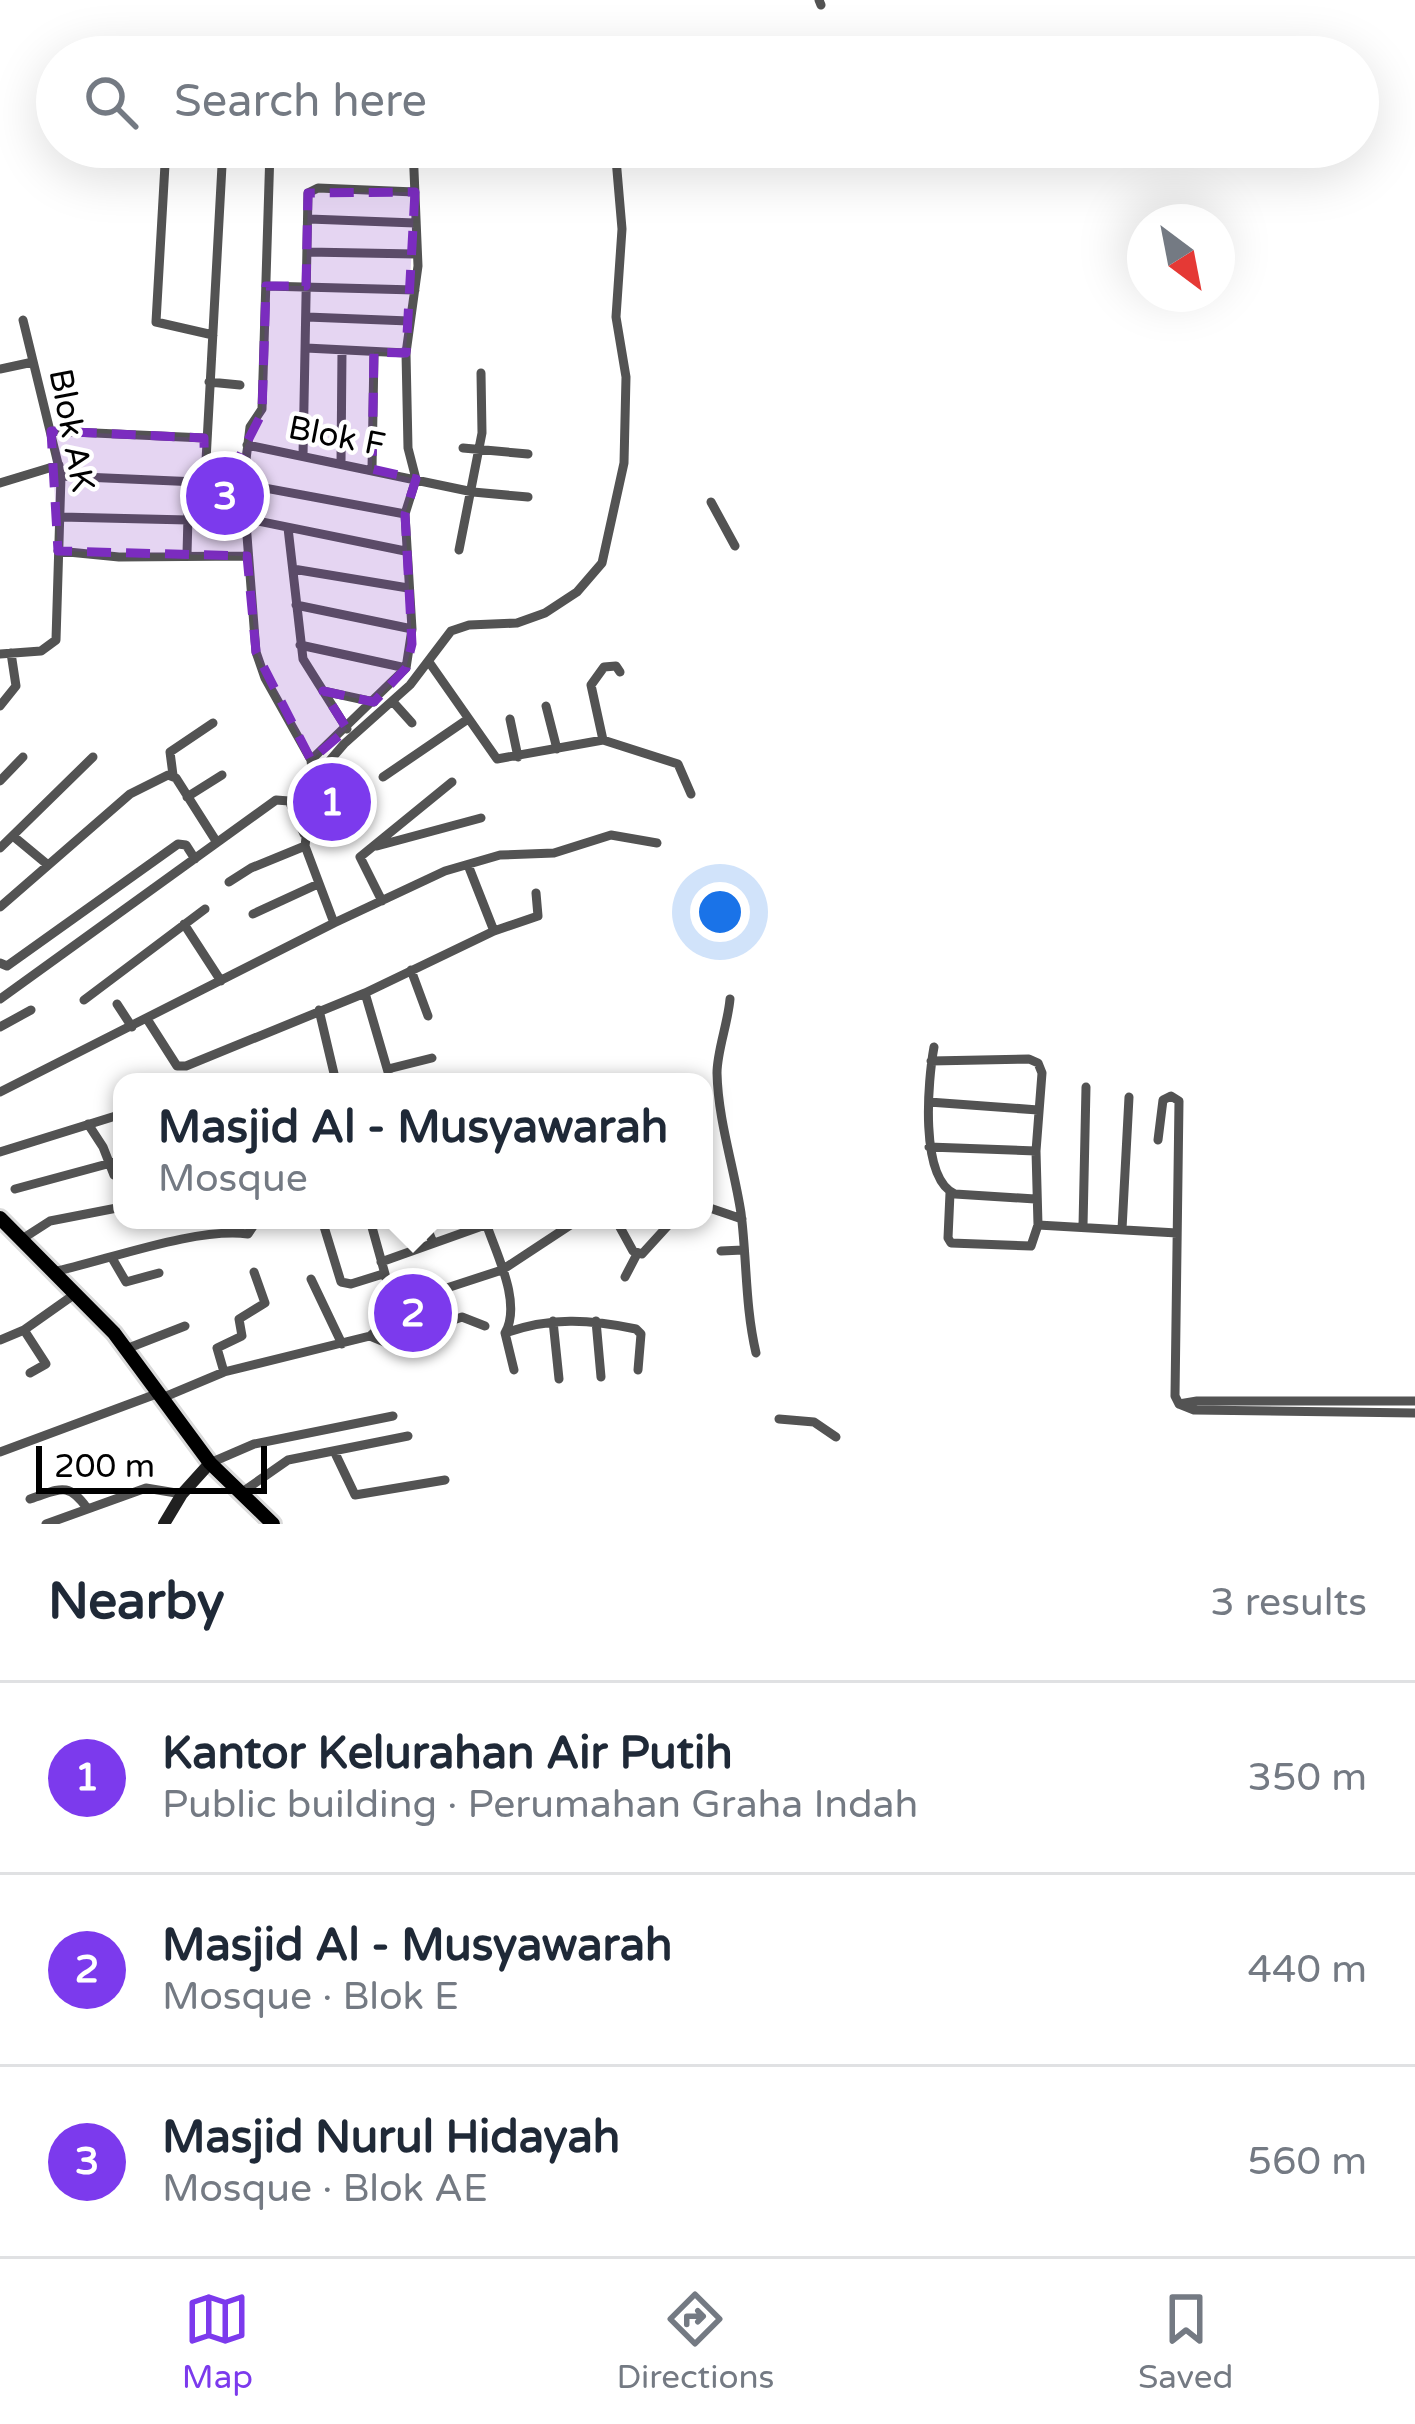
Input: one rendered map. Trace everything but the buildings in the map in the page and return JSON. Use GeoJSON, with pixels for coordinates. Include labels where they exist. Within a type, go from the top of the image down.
{"type":"FeatureCollection","features":[{"type":"Feature","properties":{"kind":"main road"},"geometry":{"type":"LineString","coordinates":[[0,1218],[126,1348],[210,1463],[273,1524]]}},
{"type":"Feature","properties":{"kind":"main road"},"geometry":{"type":"LineString","coordinates":[[164,1524],[182,1494],[210,1463]]}},
{"type":"Feature","properties":{"kind":"street"},"geometry":{"type":"LineString","coordinates":[[165,168],[156,322],[213,334]]}},
{"type":"Feature","properties":{"kind":"street"},"geometry":{"type":"LineString","coordinates":[[205,479],[222,168]]}},
{"type":"Feature","properties":{"kind":"street"},"geometry":{"type":"LineString","coordinates":[[269,168],[262,409],[250,427],[243,518],[256,652],[265,678],[311,760],[313,780],[304,840]]}},
{"type":"Feature","properties":{"kind":"street"},"geometry":{"type":"LineString","coordinates":[[311,760],[406,668],[412,629],[404,514],[416,479],[408,448],[406,353],[415,290],[414,168]]}},
{"type":"Feature","properties":{"kind":"street"},"geometry":{"type":"LineString","coordinates":[[313,780],[344,744],[394,703],[446,636],[460,626],[529,620],[561,604],[586,582],[608,550],[624,471],[626,377],[616,317],[622,229],[616,168]]}},
{"type":"Feature","properties":{"kind":"street"},"geometry":{"type":"LineString","coordinates":[[303,456],[308,193],[318,188],[415,192]]}},
{"type":"Feature","properties":{"kind":"street"},"geometry":{"type":"LineString","coordinates":[[309,219],[415,223]]}},
{"type":"Feature","properties":{"kind":"street"},"geometry":{"type":"LineString","coordinates":[[308,252],[415,254]]}},
{"type":"Feature","properties":{"kind":"street"},"geometry":{"type":"LineString","coordinates":[[266,286],[415,290]]}},
{"type":"Feature","properties":{"kind":"street"},"geometry":{"type":"LineString","coordinates":[[307,317],[409,322]]}},
{"type":"Feature","properties":{"kind":"street","name":"Blok AK"},"geometry":{"type":"LineString","coordinates":[[5,653],[41,651],[56,640],[60,470],[22,320]]}},
{"type":"Feature","properties":{"kind":"street"},"geometry":{"type":"LineString","coordinates":[[306,348],[406,353]]}},
{"type":"Feature","properties":{"kind":"street"},"geometry":{"type":"LineString","coordinates":[[341,463],[342,351]]}},
{"type":"Feature","properties":{"kind":"street"},"geometry":{"type":"LineString","coordinates":[[372,469],[374,352]]}},
{"type":"Feature","properties":{"kind":"street"},"geometry":{"type":"LineString","coordinates":[[0,369],[33,362]]}},
{"type":"Feature","properties":{"kind":"street"},"geometry":{"type":"LineString","coordinates":[[459,550],[480,450],[481,373]]}},
{"type":"Feature","properties":{"kind":"street"},"geometry":{"type":"LineString","coordinates":[[209,382],[240,385]]}},
{"type":"Feature","properties":{"kind":"street"},"geometry":{"type":"LineString","coordinates":[[51,431],[204,438]]}},
{"type":"Feature","properties":{"kind":"street","name":"Blok F"},"geometry":{"type":"LineString","coordinates":[[247,445],[472,492],[528,497]]}},
{"type":"Feature","properties":{"kind":"street"},"geometry":{"type":"LineString","coordinates":[[463,448],[528,454]]}},
{"type":"Feature","properties":{"kind":"street"},"geometry":{"type":"LineString","coordinates":[[0,483],[60,470],[205,479],[404,514]]}},
{"type":"Feature","properties":{"kind":"street"},"geometry":{"type":"LineString","coordinates":[[187,554],[189,479]]}},
{"type":"Feature","properties":{"kind":"street"},"geometry":{"type":"LineString","coordinates":[[711,502],[735,546]]}},
{"type":"Feature","properties":{"kind":"street"},"geometry":{"type":"LineString","coordinates":[[61,517],[188,520]]}},
{"type":"Feature","properties":{"kind":"street"},"geometry":{"type":"LineString","coordinates":[[243,518],[405,551]]}},
{"type":"Feature","properties":{"kind":"street"},"geometry":{"type":"LineString","coordinates":[[288,527],[299,644],[309,672],[347,729]]}},
{"type":"Feature","properties":{"kind":"street"},"geometry":{"type":"LineString","coordinates":[[58,550],[107,556],[247,556]]}},
{"type":"Feature","properties":{"kind":"street"},"geometry":{"type":"LineString","coordinates":[[293,569],[408,588]]}},
{"type":"Feature","properties":{"kind":"street"},"geometry":{"type":"LineString","coordinates":[[296,605],[412,629]]}},
{"type":"Feature","properties":{"kind":"street"},"geometry":{"type":"LineString","coordinates":[[299,644],[406,668]]}},
{"type":"Feature","properties":{"kind":"street"},"geometry":{"type":"LineString","coordinates":[[0,706],[16,686],[5,653]]}},
{"type":"Feature","properties":{"kind":"street"},"geometry":{"type":"LineString","coordinates":[[429,662],[497,760],[603,740],[678,764],[692,794]]}},
{"type":"Feature","properties":{"kind":"street"},"geometry":{"type":"LineString","coordinates":[[603,740],[591,686],[608,666],[620,672]]}},
{"type":"Feature","properties":{"kind":"street"},"geometry":{"type":"LineString","coordinates":[[323,691],[374,702]]}},
{"type":"Feature","properties":{"kind":"street"},"geometry":{"type":"LineString","coordinates":[[394,703],[412,723]]}},
{"type":"Feature","properties":{"kind":"street"},"geometry":{"type":"LineString","coordinates":[[546,706],[556,749]]}},
{"type":"Feature","properties":{"kind":"street"},"geometry":{"type":"LineString","coordinates":[[383,777],[468,719]]}},
{"type":"Feature","properties":{"kind":"street"},"geometry":{"type":"LineString","coordinates":[[509,719],[518,757]]}},
{"type":"Feature","properties":{"kind":"street"},"geometry":{"type":"LineString","coordinates":[[213,723],[170,752],[173,775],[216,841]]}},
{"type":"Feature","properties":{"kind":"street"},"geometry":{"type":"LineString","coordinates":[[0,781],[23,757]]}},
{"type":"Feature","properties":{"kind":"street"},"geometry":{"type":"LineString","coordinates":[[0,848],[93,757]]}},
{"type":"Feature","properties":{"kind":"street"},"geometry":{"type":"LineString","coordinates":[[0,907],[130,794],[173,775]]}},
{"type":"Feature","properties":{"kind":"street"},"geometry":{"type":"LineString","coordinates":[[188,797],[222,776]]}},
{"type":"Feature","properties":{"kind":"street"},"geometry":{"type":"LineString","coordinates":[[382,901],[360,860],[452,782]]}},
{"type":"Feature","properties":{"kind":"street"},"geometry":{"type":"LineString","coordinates":[[0,999],[216,841],[282,799],[289,801],[334,923]]}},
{"type":"Feature","properties":{"kind":"street"},"geometry":{"type":"LineString","coordinates":[[372,848],[481,818]]}},
{"type":"Feature","properties":{"kind":"street"},"geometry":{"type":"LineString","coordinates":[[0,1093],[445,871],[500,855],[562,851],[610,835],[657,843]]}},
{"type":"Feature","properties":{"kind":"street"},"geometry":{"type":"LineString","coordinates":[[13,836],[48,865]]}},
{"type":"Feature","properties":{"kind":"street"},"geometry":{"type":"LineString","coordinates":[[229,882],[304,840]]}},
{"type":"Feature","properties":{"kind":"street"},"geometry":{"type":"LineString","coordinates":[[0,962],[7,966],[178,844],[186,845],[194,859]]}},
{"type":"Feature","properties":{"kind":"street"},"geometry":{"type":"LineString","coordinates":[[468,865],[494,931]]}},
{"type":"Feature","properties":{"kind":"street"},"geometry":{"type":"LineString","coordinates":[[253,914],[318,884]]}},
{"type":"Feature","properties":{"kind":"street"},"geometry":{"type":"LineString","coordinates":[[147,1019],[164,1049],[183,1067],[365,993],[540,914],[536,892]]}},
{"type":"Feature","properties":{"kind":"street"},"geometry":{"type":"LineString","coordinates":[[84,1000],[205,910]]}},
{"type":"Feature","properties":{"kind":"street"},"geometry":{"type":"LineString","coordinates":[[184,924],[221,981]]}},
{"type":"Feature","properties":{"kind":"street"},"geometry":{"type":"LineString","coordinates":[[411,970],[428,1016]]}},
{"type":"Feature","properties":{"kind":"street"},"geometry":{"type":"LineString","coordinates":[[365,993],[389,1073]]}},
{"type":"Feature","properties":{"kind":"street"},"geometry":{"type":"LineString","coordinates":[[730,999],[717,1066],[719,1100],[742,1219],[747,1314],[756,1353]]}},
{"type":"Feature","properties":{"kind":"street"},"geometry":{"type":"LineString","coordinates":[[117,1004],[132,1027]]}},
{"type":"Feature","properties":{"kind":"street"},"geometry":{"type":"LineString","coordinates":[[0,1028],[31,1010]]}},
{"type":"Feature","properties":{"kind":"street"},"geometry":{"type":"LineString","coordinates":[[319,1010],[333,1073]]}},
{"type":"Feature","properties":{"kind":"street"},"geometry":{"type":"LineString","coordinates":[[931,1061],[1029,1059],[1038,1063],[1042,1073],[1036,1199],[1042,1226],[1031,1246],[951,1243],[948,1238],[950,1193],[929,1147],[931,1061],[934,1046]]}},
{"type":"Feature","properties":{"kind":"street"},"geometry":{"type":"LineString","coordinates":[[388,1069],[432,1058]]}},
{"type":"Feature","properties":{"kind":"street"},"geometry":{"type":"LineString","coordinates":[[1083,1226],[1086,1087]]}},
{"type":"Feature","properties":{"kind":"street"},"geometry":{"type":"LineString","coordinates":[[1158,1140],[1163,1100],[1171,1096],[1179,1101],[1175,1396],[1182,1404],[1415,1413]]}},
{"type":"Feature","properties":{"kind":"street"},"geometry":{"type":"LineString","coordinates":[[1122,1229],[1129,1097]]}},
{"type":"Feature","properties":{"kind":"street"},"geometry":{"type":"LineString","coordinates":[[929,1102],[1038,1110]]}},
{"type":"Feature","properties":{"kind":"street"},"geometry":{"type":"LineString","coordinates":[[0,1152],[113,1117]]}},
{"type":"Feature","properties":{"kind":"street"},"geometry":{"type":"LineString","coordinates":[[88,1124],[113,1157]]}},
{"type":"Feature","properties":{"kind":"street"},"geometry":{"type":"LineString","coordinates":[[929,1147],[1036,1151]]}},
{"type":"Feature","properties":{"kind":"street"},"geometry":{"type":"LineString","coordinates":[[15,1189],[113,1162]]}},
{"type":"Feature","properties":{"kind":"street"},"geometry":{"type":"LineString","coordinates":[[950,1193],[1036,1199]]}},
{"type":"Feature","properties":{"kind":"street"},"geometry":{"type":"LineString","coordinates":[[22,1239],[50,1221],[113,1209]]}},
{"type":"Feature","properties":{"kind":"street"},"geometry":{"type":"LineString","coordinates":[[713,1209],[742,1219]]}},
{"type":"Feature","properties":{"kind":"street"},"geometry":{"type":"LineString","coordinates":[[1042,1226],[1177,1233]]}},
{"type":"Feature","properties":{"kind":"street"},"geometry":{"type":"LineString","coordinates":[[53,1273],[224,1233],[248,1234],[251,1229]]}},
{"type":"Feature","properties":{"kind":"street"},"geometry":{"type":"LineString","coordinates":[[325,1229],[341,1282],[351,1284],[474,1229]]}},
{"type":"Feature","properties":{"kind":"street"},"geometry":{"type":"LineString","coordinates":[[372,1229],[394,1310]]}},
{"type":"Feature","properties":{"kind":"street"},"geometry":{"type":"LineString","coordinates":[[427,1229],[433,1244]]}},
{"type":"Feature","properties":{"kind":"street"},"geometry":{"type":"LineString","coordinates":[[494,1229],[510,1298],[510,1327],[505,1333]]}},
{"type":"Feature","properties":{"kind":"street"},"geometry":{"type":"LineString","coordinates":[[0,1452],[224,1372],[370,1336],[394,1310],[423,1293],[502,1270],[564,1229]]}},
{"type":"Feature","properties":{"kind":"street"},"geometry":{"type":"LineString","coordinates":[[622,1229],[637,1254]]}},
{"type":"Feature","properties":{"kind":"street"},"geometry":{"type":"LineString","coordinates":[[626,1277],[637,1254],[649,1250],[666,1229]]}},
{"type":"Feature","properties":{"kind":"street"},"geometry":{"type":"LineString","coordinates":[[721,1251],[743,1250]]}},
{"type":"Feature","properties":{"kind":"street"},"geometry":{"type":"LineString","coordinates":[[112,1258],[126,1282],[159,1273]]}},
{"type":"Feature","properties":{"kind":"street"},"geometry":{"type":"LineString","coordinates":[[224,1372],[218,1348],[242,1336],[239,1319],[266,1303],[254,1272]]}},
{"type":"Feature","properties":{"kind":"street"},"geometry":{"type":"LineString","coordinates":[[310,1279],[342,1344]]}},
{"type":"Feature","properties":{"kind":"street"},"geometry":{"type":"LineString","coordinates":[[0,1340],[24,1330],[75,1294]]}},
{"type":"Feature","properties":{"kind":"street"},"geometry":{"type":"LineString","coordinates":[[370,1336],[387,1343],[462,1317],[485,1326]]}},
{"type":"Feature","properties":{"kind":"street"},"geometry":{"type":"LineString","coordinates":[[505,1333],[553,1321],[596,1322],[639,1331],[638,1370]]}},
{"type":"Feature","properties":{"kind":"street"},"geometry":{"type":"LineString","coordinates":[[553,1321],[560,1378]]}},
{"type":"Feature","properties":{"kind":"street"},"geometry":{"type":"LineString","coordinates":[[596,1322],[601,1377]]}},
{"type":"Feature","properties":{"kind":"street"},"geometry":{"type":"LineString","coordinates":[[126,1348],[185,1326]]}},
{"type":"Feature","properties":{"kind":"street"},"geometry":{"type":"LineString","coordinates":[[24,1330],[46,1365],[30,1372]]}},
{"type":"Feature","properties":{"kind":"street"},"geometry":{"type":"LineString","coordinates":[[505,1333],[514,1370]]}},
{"type":"Feature","properties":{"kind":"street"},"geometry":{"type":"LineString","coordinates":[[1182,1404],[1415,1401]]}},
{"type":"Feature","properties":{"kind":"street"},"geometry":{"type":"LineString","coordinates":[[210,1463],[254,1444],[393,1416]]}},
{"type":"Feature","properties":{"kind":"street"},"geometry":{"type":"LineString","coordinates":[[778,1418],[814,1422],[836,1437]]}},
{"type":"Feature","properties":{"kind":"street"},"geometry":{"type":"LineString","coordinates":[[241,1493],[288,1460],[408,1436]]}},
{"type":"Feature","properties":{"kind":"street"},"geometry":{"type":"LineString","coordinates":[[335,1453],[355,1495],[445,1480]]}},
{"type":"Feature","properties":{"kind":"street"},"geometry":{"type":"LineString","coordinates":[[46,1524],[146,1488],[182,1494]]}},
{"type":"Feature","properties":{"kind":"street"},"geometry":{"type":"LineString","coordinates":[[30,1499],[71,1489],[87,1508]]}},
{"type":"Feature","properties":{"kind":"highlighted area"},"geometry":{"type":"Polygon","coordinates":[[[415,192],[406,353],[374,352],[372,469],[416,479],[405,514],[412,644],[406,668],[374,702],[323,691],[347,729],[311,760],[256,652],[247,556],[58,551],[51,431],[204,438],[205,524],[262,413],[266,286],[306,286],[308,193],[415,192]]]}},
{"type":"Feature","properties":{"kind":"place","name":"Masjid Nurul Hidayah"},"geometry":{"type":"Point","coordinates":[225,496]}},
{"type":"Feature","properties":{"kind":"place","name":"Kantor Kelurahan Air Putih"},"geometry":{"type":"Point","coordinates":[332,802]}},
{"type":"Feature","properties":{"kind":"place","name":"Masjid Al - Musyawarah"},"geometry":{"type":"Point","coordinates":[413,1313]}}]}
